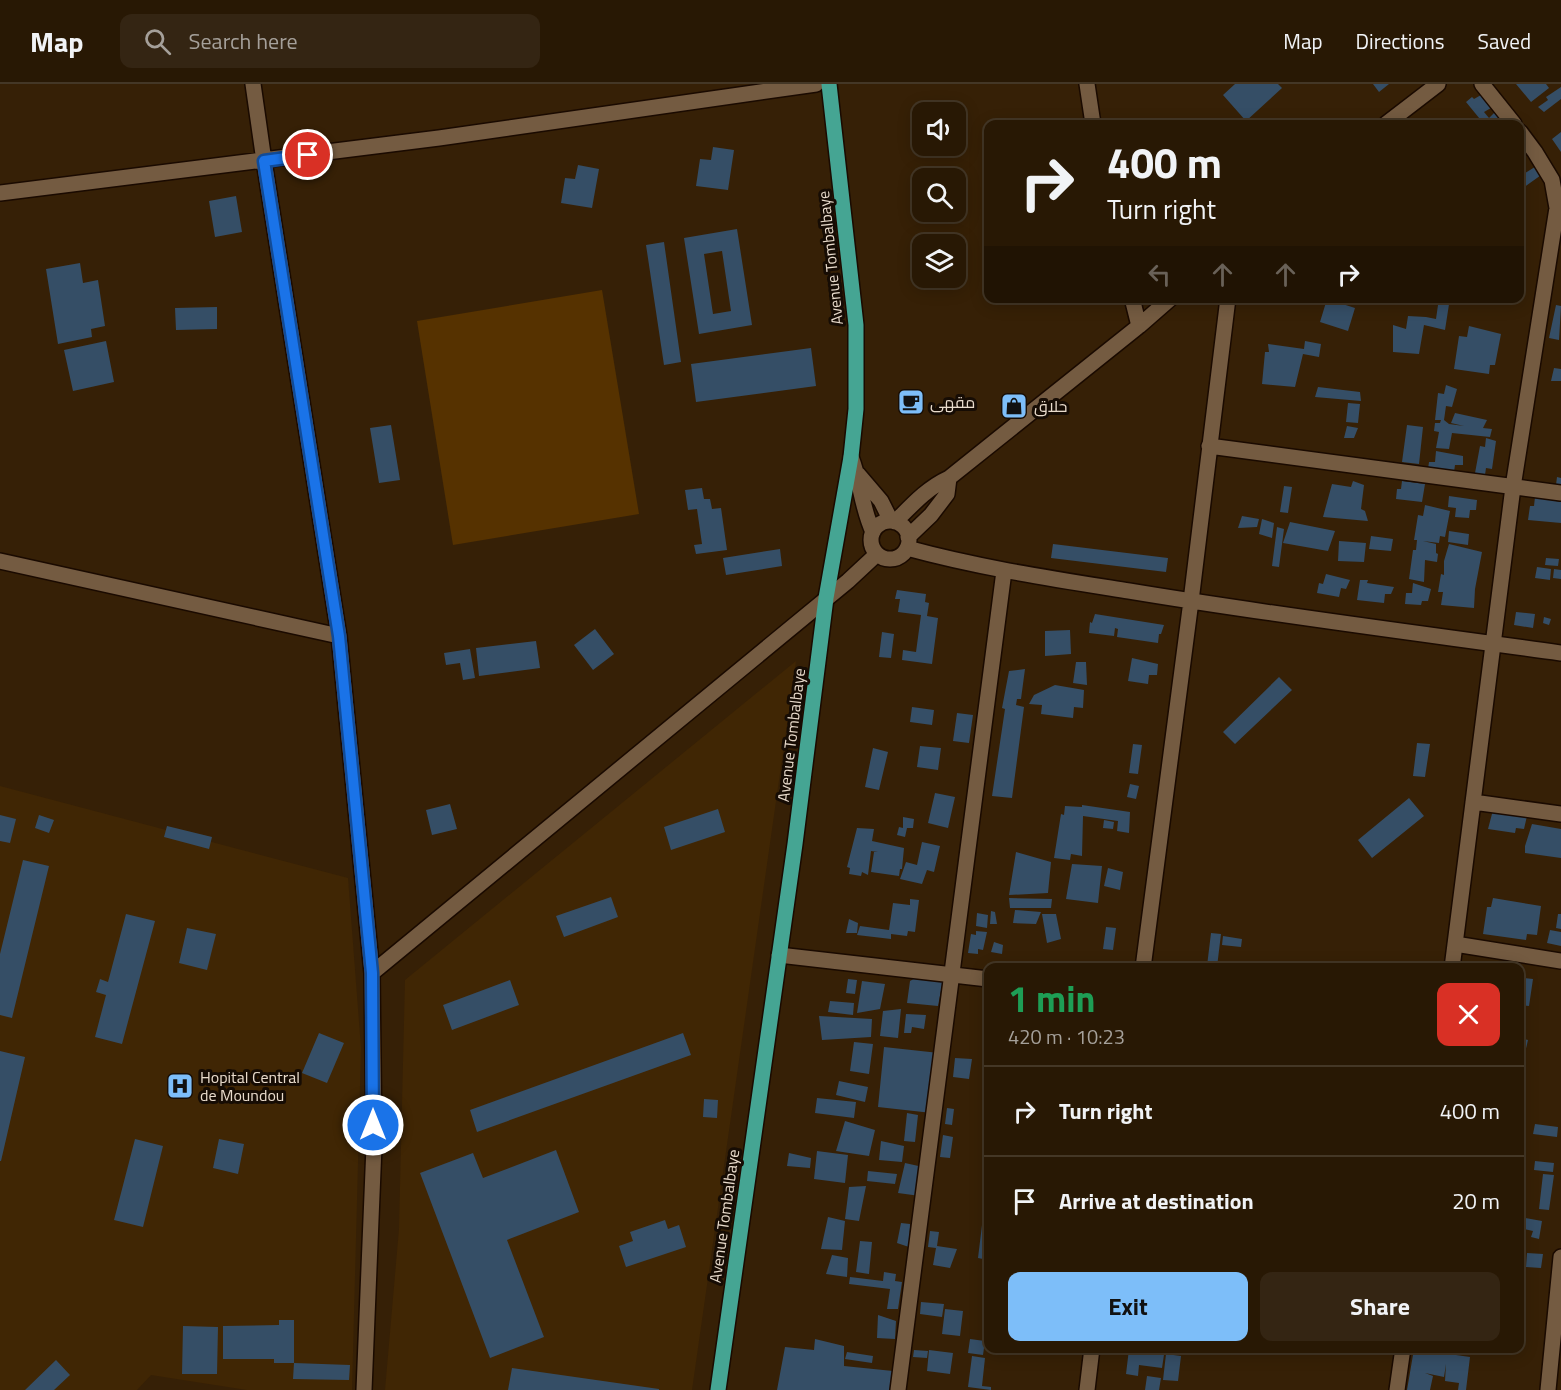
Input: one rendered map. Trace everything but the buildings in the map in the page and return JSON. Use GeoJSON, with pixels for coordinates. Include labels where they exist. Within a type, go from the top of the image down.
{"type":"FeatureCollection","features":[{"type":"Feature","properties":{"kind":"main road","name":"Avenue Tombalbaye"},"geometry":{"type":"LineString","coordinates":[[718,1390],[826,598],[856,408],[856,325],[830,84]]}},
{"type":"Feature","properties":{"kind":"street"},"geometry":{"type":"LineString","coordinates":[[253,84],[339,636],[372,973],[374,1146],[364,1390]]}},
{"type":"Feature","properties":{"kind":"street"},"geometry":{"type":"LineString","coordinates":[[0,193],[440,138],[816,84]]}},
{"type":"Feature","properties":{"kind":"street"},"geometry":{"type":"LineString","coordinates":[[1087,84],[1092,120]]}},
{"type":"Feature","properties":{"kind":"street"},"geometry":{"type":"LineString","coordinates":[[1391,120],[1438,84]]}},
{"type":"Feature","properties":{"kind":"street"},"geometry":{"type":"LineString","coordinates":[[1482,84],[1511,120]]}},
{"type":"Feature","properties":{"kind":"street"},"geometry":{"type":"LineString","coordinates":[[1453,963],[1513,487],[1557,207],[1557,176],[1524,137]]}},
{"type":"Feature","properties":{"kind":"street"},"geometry":{"type":"LineString","coordinates":[[1133,303],[1139,326]]}},
{"type":"Feature","properties":{"kind":"street"},"geometry":{"type":"LineString","coordinates":[[949,478],[947,494],[907,542],[902,554],[887,559],[877,554],[871,545],[873,532],[880,524],[893,522],[915,501],[949,478],[1165,303]]}},
{"type":"Feature","properties":{"kind":"street"},"geometry":{"type":"LineString","coordinates":[[1144,963],[1227,303]]}},
{"type":"Feature","properties":{"kind":"street"},"geometry":{"type":"LineString","coordinates":[[1209,446],[1561,493]]}},
{"type":"Feature","properties":{"kind":"street"},"geometry":{"type":"LineString","coordinates":[[850,457],[858,474],[881,501],[893,522],[904,528],[907,542]]}},
{"type":"Feature","properties":{"kind":"street"},"geometry":{"type":"LineString","coordinates":[[858,474],[864,513],[873,532]]}},
{"type":"Feature","properties":{"kind":"street"},"geometry":{"type":"LineString","coordinates":[[907,542],[956,561],[1004,571],[1191,602],[1561,653]]}},
{"type":"Feature","properties":{"kind":"street"},"geometry":{"type":"LineString","coordinates":[[372,973],[877,554]]}},
{"type":"Feature","properties":{"kind":"street"},"geometry":{"type":"LineString","coordinates":[[0,561],[339,636]]}},
{"type":"Feature","properties":{"kind":"street"},"geometry":{"type":"LineString","coordinates":[[898,1390],[1004,571]]}},
{"type":"Feature","properties":{"kind":"street"},"geometry":{"type":"LineString","coordinates":[[1473,802],[1561,814]]}},
{"type":"Feature","properties":{"kind":"street"},"geometry":{"type":"LineString","coordinates":[[1455,944],[1561,961]]}},
{"type":"Feature","properties":{"kind":"street"},"geometry":{"type":"LineString","coordinates":[[779,955],[984,979]]}},
{"type":"Feature","properties":{"kind":"street"},"geometry":{"type":"LineString","coordinates":[[1548,1390],[1560,1267]]}},
{"type":"Feature","properties":{"kind":"street"},"geometry":{"type":"LineString","coordinates":[[1087,1390],[1091,1353]]}},
{"type":"Feature","properties":{"kind":"street"},"geometry":{"type":"LineString","coordinates":[[1397,1390],[1402,1353]]}},
{"type":"Feature","properties":{"kind":"shaded area"},"geometry":{"type":"Polygon","coordinates":[[[602,290],[639,514],[453,545],[417,321],[602,290]]]}},
{"type":"Feature","properties":{"kind":"shaded area"},"geometry":{"type":"Polygon","coordinates":[[[796,661],[692,1390],[385,1390],[399,1229],[405,980],[796,661]]]}},
{"type":"Feature","properties":{"kind":"shaded area","name":"Hopital Central de Moundou"},"geometry":{"type":"Polygon","coordinates":[[[0,786],[348,878],[361,1048],[352,1390],[247,1390],[151,1375],[137,1390],[0,1390],[0,786]]]}},
{"type":"Feature","properties":{"kind":"place","name":"مقهى"},"geometry":{"type":"Point","coordinates":[911,402]}},
{"type":"Feature","properties":{"kind":"place","name":"حلاق"},"geometry":{"type":"Point","coordinates":[1014,406]}},
{"type":"Feature","properties":{"kind":"place","name":"Hopital Central de Moundou"},"geometry":{"type":"Point","coordinates":[180,1086]}},
{"type":"Feature","properties":{"kind":"route"},"geometry":{"type":"LineString","coordinates":[[308,155],[264,161],[339,636],[372,973],[373,1125]]}}]}
